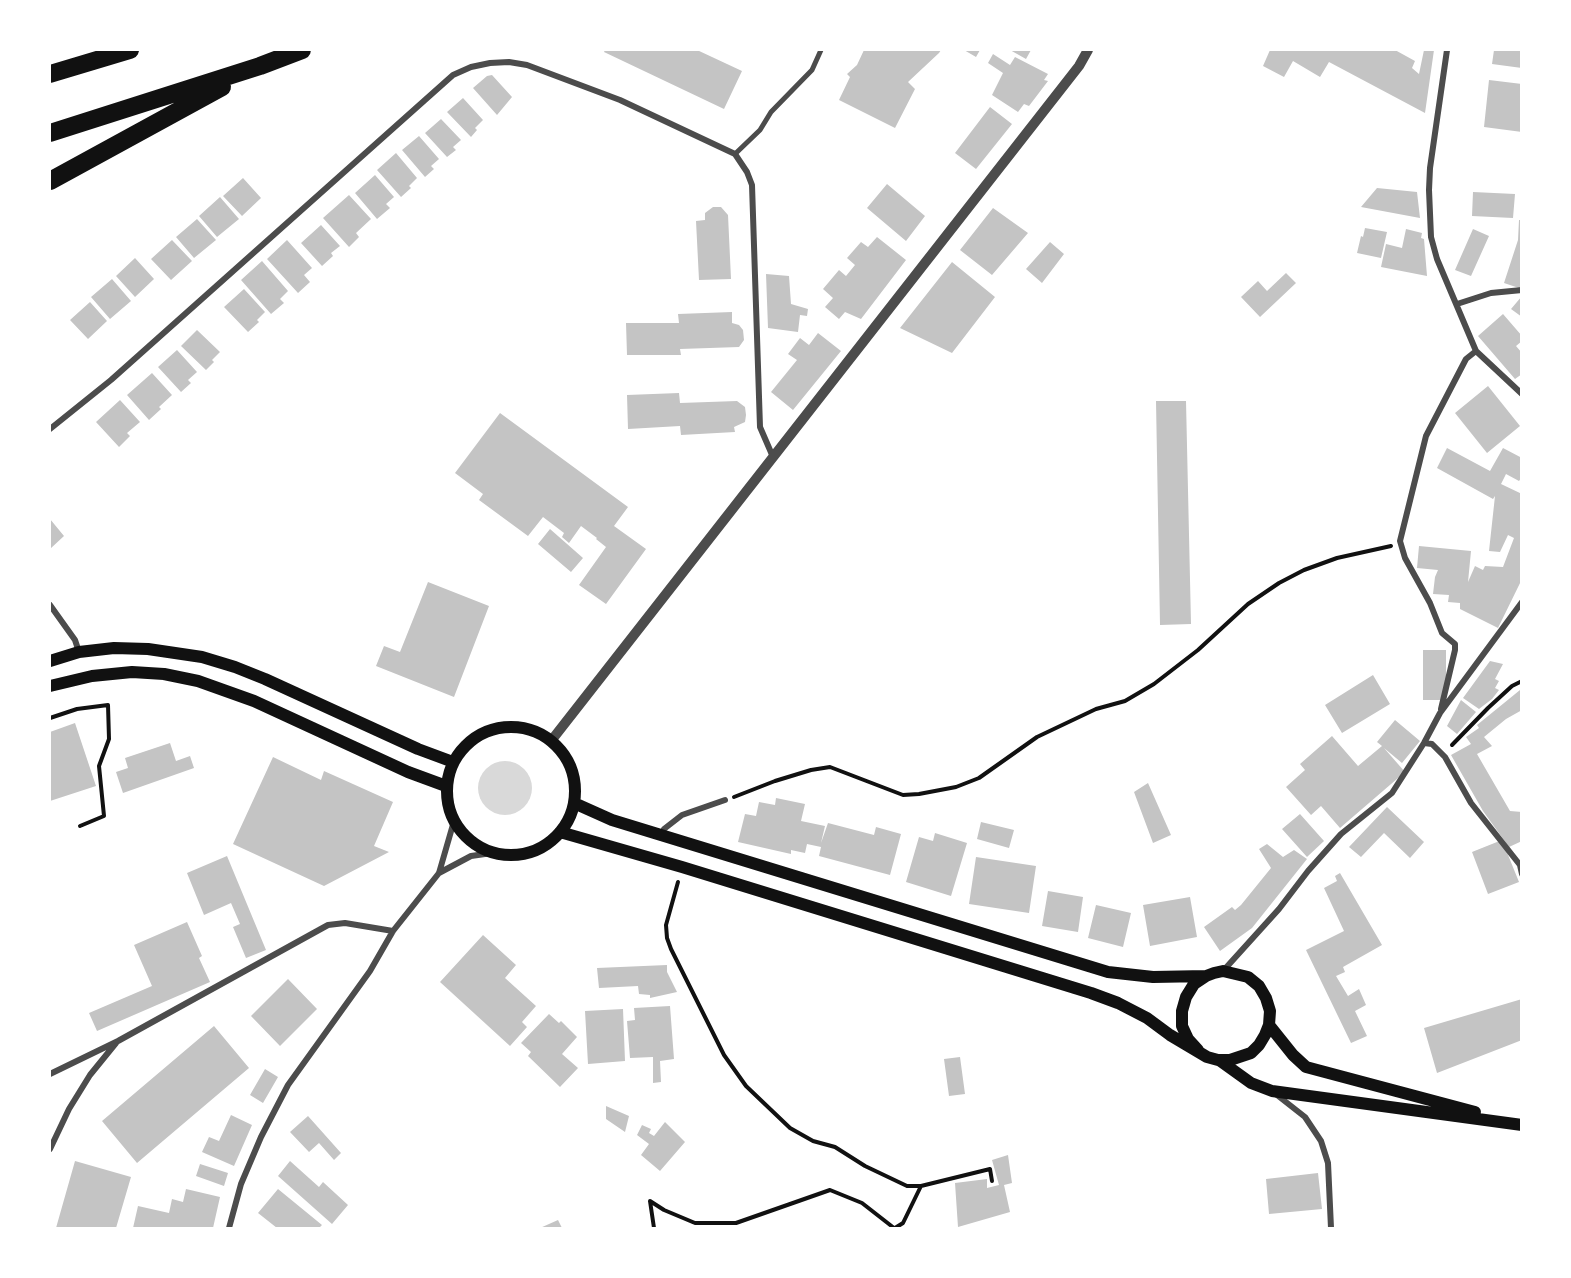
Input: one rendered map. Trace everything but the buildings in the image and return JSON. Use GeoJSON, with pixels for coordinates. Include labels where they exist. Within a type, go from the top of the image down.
{"type":"FeatureCollection","features":[{"type":"Feature","properties":{"kind":"highway"},"geometry":{"type":"LineString","coordinates":[[50,74],[130,50]]}},
{"type":"Feature","properties":{"kind":"highway"},"geometry":{"type":"LineString","coordinates":[[50,133],[260,66],[302,50]]}},
{"type":"Feature","properties":{"kind":"highway"},"geometry":{"type":"LineString","coordinates":[[50,181],[260,66]]}},
{"type":"Feature","properties":{"kind":"main road"},"geometry":{"type":"LineString","coordinates":[[50,661],[79,652],[114,648],[148,649],[202,657],[266,679],[418,749],[453,762]]}},
{"type":"Feature","properties":{"kind":"main road"},"geometry":{"type":"LineString","coordinates":[[50,686],[92,676],[132,672],[164,674],[198,681],[254,701],[408,772],[446,786]]}},
{"type":"Feature","properties":{"kind":"main road"},"geometry":{"type":"LineString","coordinates":[[516,727],[534,731],[551,741],[563,753],[571,769],[575,786],[574,803],[561,832],[538,849],[523,854],[508,855],[492,853],[464,835],[449,810],[446,786],[453,762],[464,747],[479,735],[497,728],[516,727]]}},
{"type":"Feature","properties":{"kind":"main road"},"geometry":{"type":"LineString","coordinates":[[561,832],[1091,993],[1147,1018],[1207,1057],[1218,1060],[1230,1060],[1251,1053],[1259,1045],[1269,1024],[1270,1011],[1266,998],[1259,986],[1248,977],[1223,971],[1206,976],[1153,977],[1108,972],[612,820],[574,803]]}},
{"type":"Feature","properties":{"kind":"main road"},"geometry":{"type":"LineString","coordinates":[[1198,1050],[1188,1039],[1182,1026],[1182,1011],[1190,990],[1206,976]]}},
{"type":"Feature","properties":{"kind":"main road"},"geometry":{"type":"LineString","coordinates":[[1269,1024],[1293,1055],[1306,1067],[1521,1125]]}},
{"type":"Feature","properties":{"kind":"main road"},"geometry":{"type":"LineString","coordinates":[[1218,1060],[1251,1083],[1272,1091],[1521,1125]]}},
{"type":"Feature","properties":{"kind":"street"},"geometry":{"type":"LineString","coordinates":[[735,154],[760,130],[771,112],[812,70],[821,50]]}},
{"type":"Feature","properties":{"kind":"street"},"geometry":{"type":"LineString","coordinates":[[551,741],[1079,66],[1088,50]]}},
{"type":"Feature","properties":{"kind":"street"},"geometry":{"type":"LineString","coordinates":[[1447,50],[1431,168],[1429,215],[1431,237],[1437,259],[1476,351],[1521,394]]}},
{"type":"Feature","properties":{"kind":"street"},"geometry":{"type":"LineString","coordinates":[[50,429],[111,380],[453,75],[471,67],[499,63],[527,64],[620,100],[735,154],[747,172],[752,185],[760,427],[773,457]]}},
{"type":"Feature","properties":{"kind":"street"},"geometry":{"type":"LineString","coordinates":[[1457,304],[1491,293],[1521,290]]}},
{"type":"Feature","properties":{"kind":"street"},"geometry":{"type":"LineString","coordinates":[[1440,713],[1455,644],[1442,633],[1430,603],[1405,558],[1400,546],[1400,537],[1426,436],[1466,359],[1476,351]]}},
{"type":"Feature","properties":{"kind":"street"},"geometry":{"type":"LineString","coordinates":[[1223,971],[1279,909],[1308,871],[1341,834],[1392,793],[1440,713],[1521,604]]}},
{"type":"Feature","properties":{"kind":"street"},"geometry":{"type":"LineString","coordinates":[[50,605],[75,640],[79,652]]}},
{"type":"Feature","properties":{"kind":"street"},"geometry":{"type":"LineString","coordinates":[[1424,743],[1432,744],[1454,770],[1471,803],[1521,864],[1521,874]]}},
{"type":"Feature","properties":{"kind":"street"},"geometry":{"type":"LineString","coordinates":[[661,835],[664,829],[682,815],[725,801]]}},
{"type":"Feature","properties":{"kind":"street"},"geometry":{"type":"LineString","coordinates":[[229,1228],[241,1184],[261,1137],[288,1085],[370,971],[393,932],[439,873],[454,821]]}},
{"type":"Feature","properties":{"kind":"street"},"geometry":{"type":"LineString","coordinates":[[439,873],[471,855],[492,853]]}},
{"type":"Feature","properties":{"kind":"street"},"geometry":{"type":"LineString","coordinates":[[50,1074],[118,1041],[328,925],[345,922],[393,932]]}},
{"type":"Feature","properties":{"kind":"street"},"geometry":{"type":"LineString","coordinates":[[50,1149],[69,1109],[90,1075],[118,1041]]}},
{"type":"Feature","properties":{"kind":"street"},"geometry":{"type":"LineString","coordinates":[[1272,1091],[1305,1117],[1321,1141],[1328,1162],[1331,1228]]}},
{"type":"Feature","properties":{"kind":"path"},"geometry":{"type":"LineString","coordinates":[[725,801],[775,781],[830,767],[903,795],[919,795],[963,784],[987,773],[1036,737],[1096,709],[1125,701],[1154,684],[1198,650],[1255,599],[1291,576],[1353,554],[1400,546]]}},
{"type":"Feature","properties":{"kind":"path"},"geometry":{"type":"LineString","coordinates":[[1441,753],[1465,733],[1512,686],[1521,681]]}},
{"type":"Feature","properties":{"kind":"path"},"geometry":{"type":"LineString","coordinates":[[50,718],[77,709],[108,705],[109,739],[99,766],[104,816],[80,826]]}},
{"type":"Feature","properties":{"kind":"path"},"geometry":{"type":"LineString","coordinates":[[682,867],[666,925],[667,938],[724,1055],[746,1086],[790,1128],[813,1141],[835,1147],[865,1166],[907,1186],[921,1186],[990,1169],[992,1181]]}},
{"type":"Feature","properties":{"kind":"path"},"geometry":{"type":"LineString","coordinates":[[654,1228],[650,1201],[664,1210],[695,1223],[736,1223],[830,1190],[862,1203],[894,1228],[903,1223],[921,1186]]}},
{"type":"Feature","properties":{"kind":"shaded area"},"geometry":{"type":"Polygon","coordinates":[[[500,761],[510,761],[520,765],[528,773],[532,788],[528,803],[520,811],[510,815],[500,815],[490,811],[482,803],[478,793],[478,783],[482,773],[490,765],[500,761]]]}}]}
